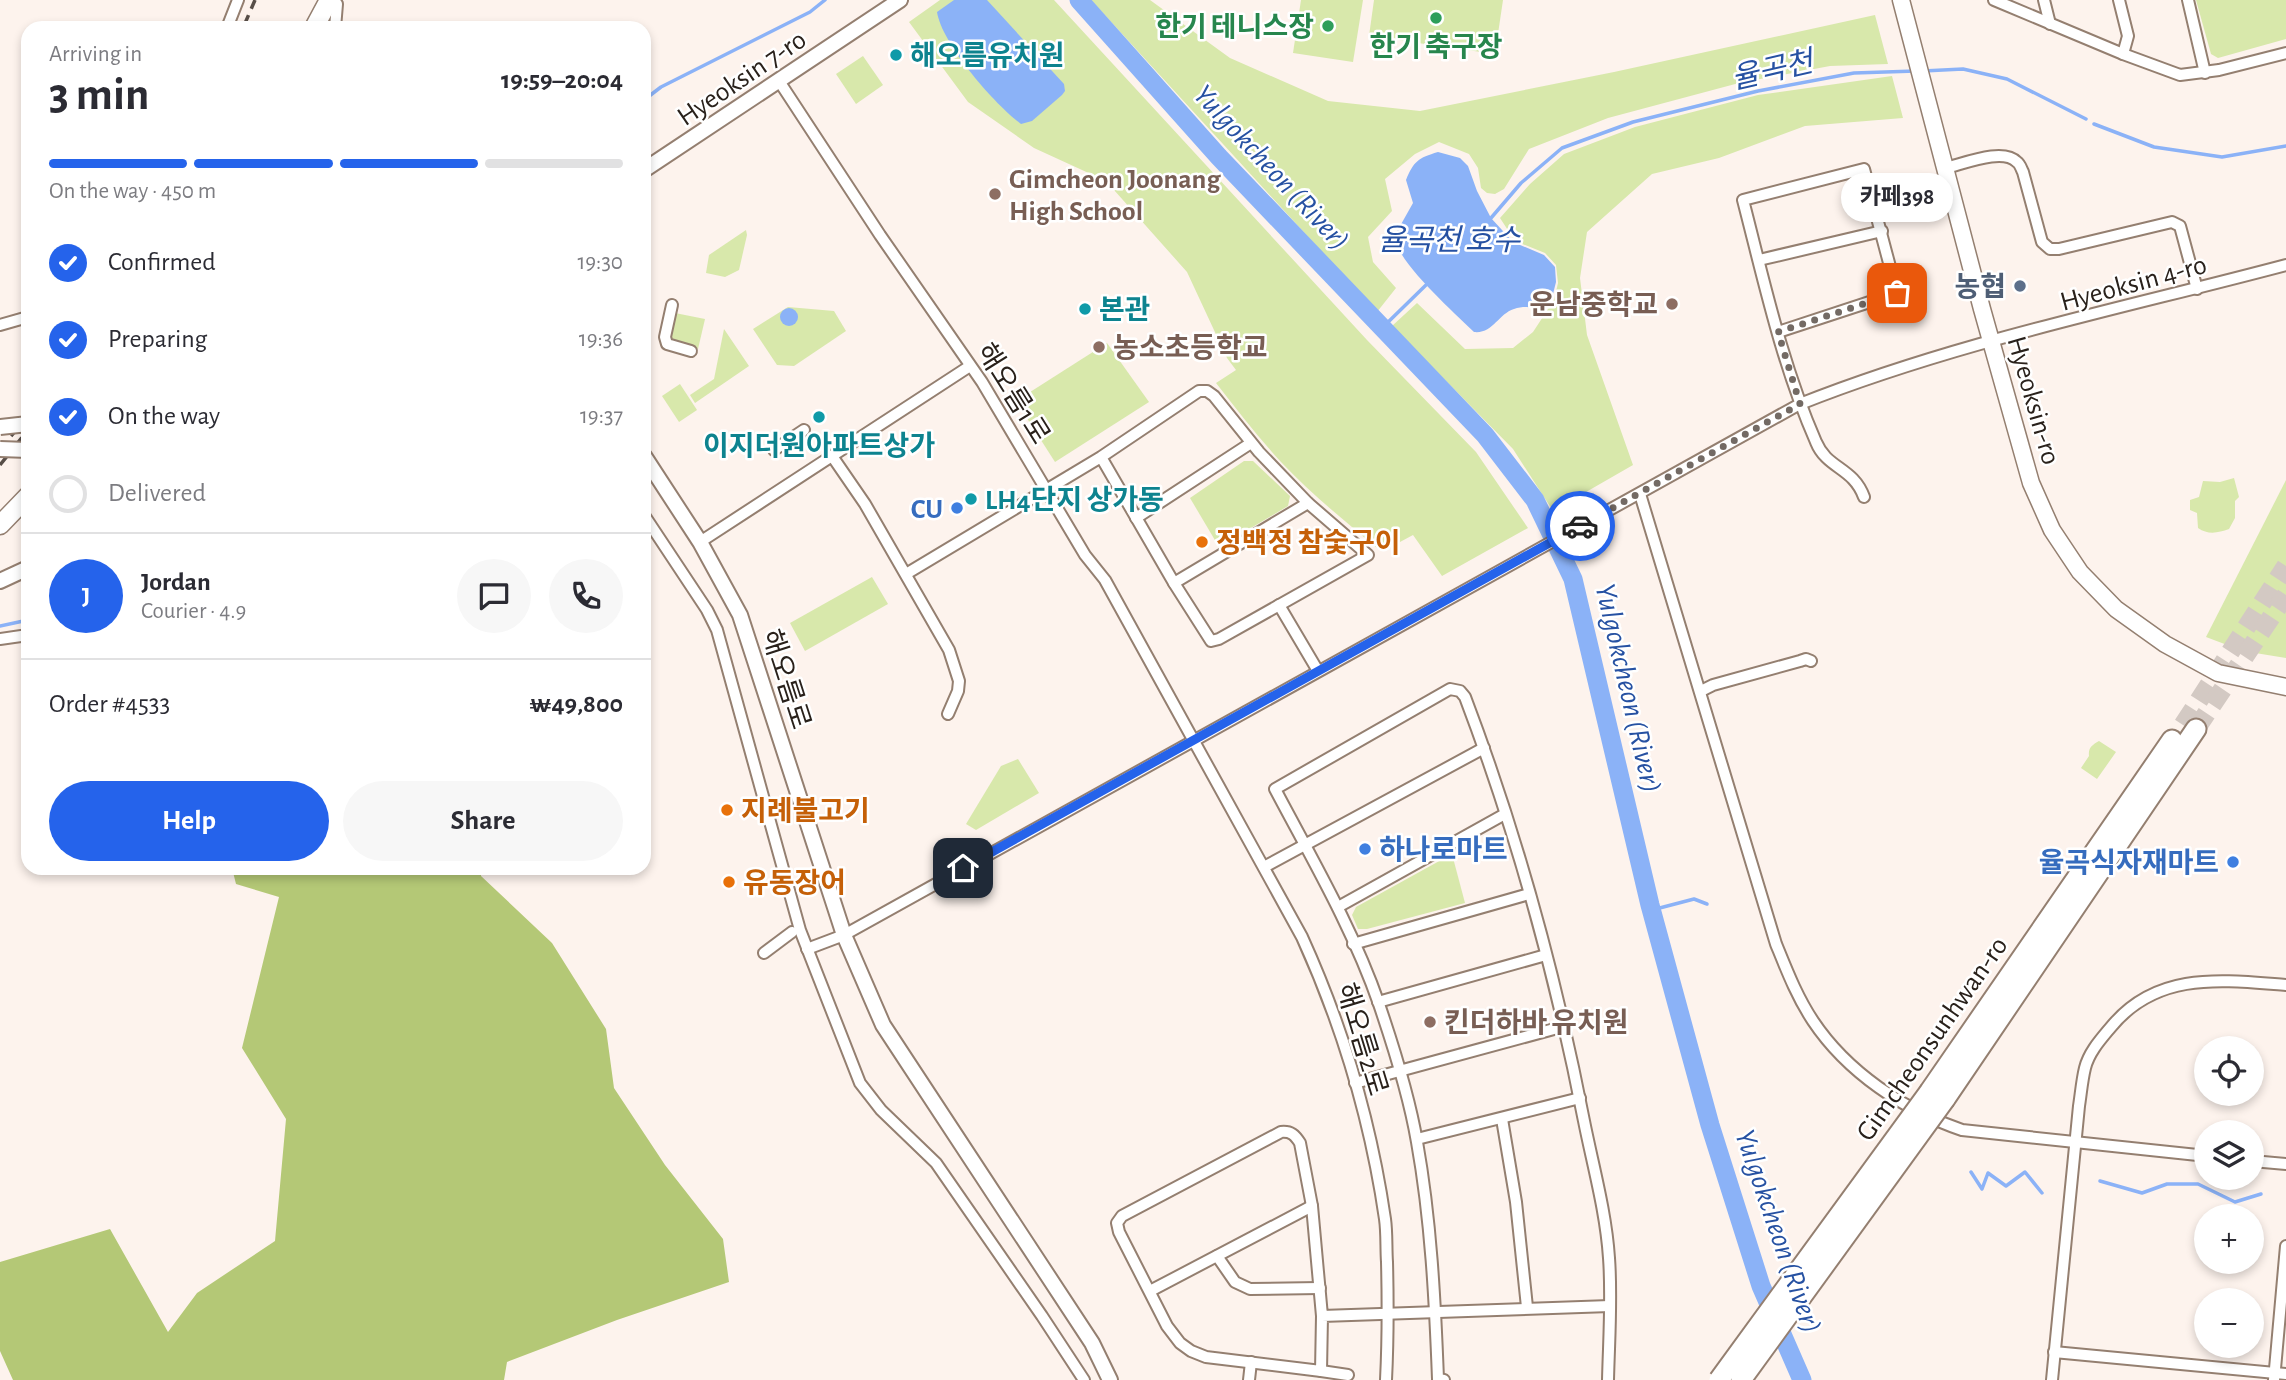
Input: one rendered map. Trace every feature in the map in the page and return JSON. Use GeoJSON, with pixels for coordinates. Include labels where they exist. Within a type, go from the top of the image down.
{"type":"FeatureCollection","features":[{"type":"Feature","properties":{"kind":"highway","name":"Gimcheonsunhwan-ro"},"geometry":{"type":"LineString","coordinates":[[1741,1380],[2189,727]]}},
{"type":"Feature","properties":{"kind":"highway","name":"Gimcheonsunhwan-ro"},"geometry":{"type":"LineString","coordinates":[[1719,1380],[1937,1095]]}},
{"type":"Feature","properties":{"kind":"main road","name":"Hyeoksin-ro"},"geometry":{"type":"LineString","coordinates":[[1901,0],[2031,483],[2052,530],[2080,572],[2116,609],[2165,644],[2218,673],[2286,687]]}},
{"type":"Feature","properties":{"kind":"main road"},"geometry":{"type":"LineString","coordinates":[[319,21],[335,1]]}},
{"type":"Feature","properties":{"kind":"main road"},"geometry":{"type":"LineString","coordinates":[[328,21],[335,1]]}},
{"type":"Feature","properties":{"kind":"main road"},"geometry":{"type":"LineString","coordinates":[[0,525],[21,503]]}},
{"type":"Feature","properties":{"kind":"main road"},"geometry":{"type":"LineString","coordinates":[[0,541],[21,520]]}},
{"type":"Feature","properties":{"kind":"street"},"geometry":{"type":"LineString","coordinates":[[230,21],[239,0]]}},
{"type":"Feature","properties":{"kind":"street","name":"Hyeoksin 7-ro"},"geometry":{"type":"LineString","coordinates":[[651,165],[900,0]]}},
{"type":"Feature","properties":{"kind":"street"},"geometry":{"type":"LineString","coordinates":[[1994,0],[2180,75],[2205,73],[2286,53]]}},
{"type":"Feature","properties":{"kind":"street"},"geometry":{"type":"LineString","coordinates":[[2044,0],[2050,24]]}},
{"type":"Feature","properties":{"kind":"street"},"geometry":{"type":"LineString","coordinates":[[2119,0],[2128,36],[2123,54]]}},
{"type":"Feature","properties":{"kind":"street"},"geometry":{"type":"LineString","coordinates":[[2188,0],[2205,73]]}},
{"type":"Feature","properties":{"kind":"street"},"geometry":{"type":"LineString","coordinates":[[335,1],[335,21]]}},
{"type":"Feature","properties":{"kind":"street","name":"해오름1로"},"geometry":{"type":"LineString","coordinates":[[779,81],[970,366],[1048,490],[1085,555],[1105,580],[1193,740]]}},
{"type":"Feature","properties":{"kind":"street"},"geometry":{"type":"LineString","coordinates":[[1945,168],[1995,155],[2006,155],[2017,162],[2023,172],[2042,242],[2050,249],[2172,222],[2180,226],[2197,289]]}},
{"type":"Feature","properties":{"kind":"street"},"geometry":{"type":"LineString","coordinates":[[1778,332],[1897,293],[1864,169],[1743,200],[1778,332],[1800,404],[1823,455],[1855,479],[1864,497]]}},
{"type":"Feature","properties":{"kind":"street"},"geometry":{"type":"LineString","coordinates":[[1759,260],[1882,231]]}},
{"type":"Feature","properties":{"kind":"street","name":"Hyeoksin 4-ro"},"geometry":{"type":"LineString","coordinates":[[807,948],[844,935],[1800,404],[1901,368],[2286,265]]}},
{"type":"Feature","properties":{"kind":"street"},"geometry":{"type":"LineString","coordinates":[[672,304],[665,337],[667,344],[691,351]]}},
{"type":"Feature","properties":{"kind":"street"},"geometry":{"type":"LineString","coordinates":[[0,325],[21,319]]}},
{"type":"Feature","properties":{"kind":"street"},"geometry":{"type":"LineString","coordinates":[[700,542],[970,366]]}},
{"type":"Feature","properties":{"kind":"street"},"geometry":{"type":"LineString","coordinates":[[906,574],[1101,457],[1199,391],[1207,391],[1214,396],[1251,443],[1308,503],[1368,555],[1211,641],[1101,457]]}},
{"type":"Feature","properties":{"kind":"street"},"geometry":{"type":"LineString","coordinates":[[0,427],[21,425]]}},
{"type":"Feature","properties":{"kind":"street"},"geometry":{"type":"LineString","coordinates":[[774,450],[804,430]]}},
{"type":"Feature","properties":{"kind":"street"},"geometry":{"type":"LineString","coordinates":[[1136,518],[1251,443]]}},
{"type":"Feature","properties":{"kind":"street"},"geometry":{"type":"LineString","coordinates":[[0,449],[21,450]]}},
{"type":"Feature","properties":{"kind":"street"},"geometry":{"type":"LineString","coordinates":[[832,456],[865,504],[949,650],[957,671],[958,691],[948,714]]}},
{"type":"Feature","properties":{"kind":"street","name":"해오름로"},"geometry":{"type":"LineString","coordinates":[[651,467],[700,542],[740,615],[844,935],[883,1025],[1092,1343],[1110,1380]]}},
{"type":"Feature","properties":{"kind":"street"},"geometry":{"type":"LineString","coordinates":[[1640,494],[1776,944],[1800,999],[1815,1023],[1841,1054],[1890,1096],[1937,1122],[1962,1130],[2194,1155]]}},
{"type":"Feature","properties":{"kind":"street"},"geometry":{"type":"LineString","coordinates":[[1174,583],[1308,503]]}},
{"type":"Feature","properties":{"kind":"street"},"geometry":{"type":"LineString","coordinates":[[651,526],[717,630],[800,930],[860,1083],[881,1110],[936,1163],[1084,1380]]}},
{"type":"Feature","properties":{"kind":"street"},"geometry":{"type":"LineString","coordinates":[[0,581],[21,571]]}},
{"type":"Feature","properties":{"kind":"street"},"geometry":{"type":"LineString","coordinates":[[1279,604],[1318,671]]}},
{"type":"Feature","properties":{"kind":"street"},"geometry":{"type":"LineString","coordinates":[[0,639],[21,636]]}},
{"type":"Feature","properties":{"kind":"street"},"geometry":{"type":"LineString","coordinates":[[1701,691],[1713,685],[1807,659],[1811,661]]}},
{"type":"Feature","properties":{"kind":"street"},"geometry":{"type":"LineString","coordinates":[[1444,1380],[1438,1379],[1436,1312],[1428,1216],[1417,1139],[1399,1071],[1378,1002],[1338,907],[1275,789],[1450,689],[1460,691],[1465,697],[1484,748],[1529,894],[1564,1026],[1609,1256],[1608,1380]]}},
{"type":"Feature","properties":{"kind":"street","name":"해오름2로"},"geometry":{"type":"LineString","coordinates":[[1193,740],[1302,937],[1319,973],[1355,1083],[1373,1154],[1385,1221],[1389,1314],[1386,1380]]}},
{"type":"Feature","properties":{"kind":"street"},"geometry":{"type":"LineString","coordinates":[[1264,867],[1484,748]]}},
{"type":"Feature","properties":{"kind":"street"},"geometry":{"type":"LineString","coordinates":[[1338,907],[1505,814]]}},
{"type":"Feature","properties":{"kind":"street"},"geometry":{"type":"LineString","coordinates":[[1353,944],[1529,894]]}},
{"type":"Feature","properties":{"kind":"street"},"geometry":{"type":"LineString","coordinates":[[764,953],[792,932]]}},
{"type":"Feature","properties":{"kind":"street"},"geometry":{"type":"LineString","coordinates":[[1378,1002],[1546,955]]}},
{"type":"Feature","properties":{"kind":"street"},"geometry":{"type":"LineString","coordinates":[[2052,1380],[2075,1143],[2085,1066],[2095,1047],[2124,1011],[2156,992],[2183,984],[2216,980],[2286,985]]}},
{"type":"Feature","properties":{"kind":"street"},"geometry":{"type":"LineString","coordinates":[[1355,1083],[1564,1026]]}},
{"type":"Feature","properties":{"kind":"street"},"geometry":{"type":"LineString","coordinates":[[1417,1139],[1580,1098]]}},
{"type":"Feature","properties":{"kind":"street"},"geometry":{"type":"LineString","coordinates":[[1502,1119],[1516,1202],[1527,1307]]}},
{"type":"Feature","properties":{"kind":"street"},"geometry":{"type":"LineString","coordinates":[[1321,1371],[1322,1316],[1312,1206],[1300,1143],[1296,1136],[1281,1132],[1122,1216],[1118,1223],[1119,1232],[1167,1326],[1191,1352],[1206,1357],[1348,1375]]}},
{"type":"Feature","properties":{"kind":"street"},"geometry":{"type":"LineString","coordinates":[[2264,1162],[2286,1164]]}},
{"type":"Feature","properties":{"kind":"street"},"geometry":{"type":"LineString","coordinates":[[1150,1291],[1312,1206]]}},
{"type":"Feature","properties":{"kind":"street"},"geometry":{"type":"LineString","coordinates":[[2054,1352],[2278,1375],[2286,1245]]}},
{"type":"Feature","properties":{"kind":"street"},"geometry":{"type":"LineString","coordinates":[[1217,1256],[1235,1282],[1250,1289],[1320,1288]]}},
{"type":"Feature","properties":{"kind":"street"},"geometry":{"type":"LineString","coordinates":[[1322,1316],[1610,1306]]}},
{"type":"Feature","properties":{"kind":"street"},"geometry":{"type":"LineString","coordinates":[[1249,1380],[1251,1362]]}},
{"type":"Feature","properties":{"kind":"green space"},"geometry":{"type":"Polygon","coordinates":[[[940,0],[1054,0],[1367,340],[1476,452],[1528,528],[1442,576],[1413,535],[1387,549],[1378,549],[1316,496],[1272,453],[1216,383],[1236,370],[1227,358],[1187,272],[1106,181],[1034,148],[968,102],[909,22],[940,0]]]}},
{"type":"Feature","properties":{"kind":"green space"},"geometry":{"type":"Polygon","coordinates":[[[1091,0],[1150,0],[1230,58],[1328,101],[1420,111],[1875,15],[1888,64],[1830,66],[1739,83],[1608,118],[1529,149],[1504,189],[1495,194],[1487,193],[1481,188],[1478,168],[1469,154],[1439,142],[1415,154],[1385,179],[1392,211],[1368,237],[1373,262],[1396,288],[1377,312],[1091,0]]]}},
{"type":"Feature","properties":{"kind":"green space","name":"한기 테니스장"},"geometry":{"type":"Polygon","coordinates":[[[1301,0],[1363,0],[1353,62],[1293,53],[1301,0]]]}},
{"type":"Feature","properties":{"kind":"green space","name":"한기 축구장"},"geometry":{"type":"Polygon","coordinates":[[[1374,0],[1503,0],[1495,54],[1369,36],[1374,0]]]}},
{"type":"Feature","properties":{"kind":"green space"},"geometry":{"type":"Polygon","coordinates":[[[2196,0],[2286,0],[2286,39],[2218,58],[2211,54],[2196,0]]]}},
{"type":"Feature","properties":{"kind":"green space"},"geometry":{"type":"Polygon","coordinates":[[[863,56],[883,85],[856,104],[836,74],[863,56]]]}},
{"type":"Feature","properties":{"kind":"green space"},"geometry":{"type":"Polygon","coordinates":[[[1892,76],[1903,118],[1805,126],[1719,158],[1652,174],[1587,232],[1580,278],[1587,335],[1633,465],[1553,511],[1513,449],[1392,326],[1417,303],[1465,349],[1513,348],[1533,332],[1554,300],[1558,283],[1556,265],[1545,253],[1515,241],[1500,218],[1530,184],[1564,154],[1635,127],[1758,95],[1892,76]]]}},
{"type":"Feature","properties":{"kind":"green space"},"geometry":{"type":"Polygon","coordinates":[[[746,230],[739,270],[725,277],[706,273],[709,255],[746,230]]]}},
{"type":"Feature","properties":{"kind":"green space"},"geometry":{"type":"Polygon","coordinates":[[[788,307],[834,311],[846,331],[794,366],[777,365],[753,329],[788,307]]]}},
{"type":"Feature","properties":{"kind":"green space"},"geometry":{"type":"Polygon","coordinates":[[[675,313],[705,319],[698,349],[671,341],[675,313]]]}},
{"type":"Feature","properties":{"kind":"green space"},"geometry":{"type":"Polygon","coordinates":[[[724,329],[749,366],[695,403],[690,395],[714,379],[724,329]]]}},
{"type":"Feature","properties":{"kind":"green space"},"geometry":{"type":"Polygon","coordinates":[[[1107,343],[1149,402],[1055,462],[1016,401],[1107,343]]]}},
{"type":"Feature","properties":{"kind":"green space"},"geometry":{"type":"Polygon","coordinates":[[[680,384],[697,410],[679,422],[662,396],[680,384]]]}},
{"type":"Feature","properties":{"kind":"green space"},"geometry":{"type":"Polygon","coordinates":[[[1244,461],[1253,461],[1290,496],[1288,506],[1219,547],[1190,498],[1244,461]]]}},
{"type":"Feature","properties":{"kind":"green space"},"geometry":{"type":"Polygon","coordinates":[[[2234,478],[2239,497],[2235,501],[2235,518],[2229,529],[2213,533],[2198,528],[2197,513],[2190,510],[2190,500],[2199,497],[2203,481],[2220,482],[2234,478]]]}},
{"type":"Feature","properties":{"kind":"green space"},"geometry":{"type":"Polygon","coordinates":[[[2286,480],[2286,658],[2243,651],[2206,637],[2286,480]]]}},
{"type":"Feature","properties":{"kind":"green space"},"geometry":{"type":"Polygon","coordinates":[[[872,577],[888,604],[805,651],[790,623],[872,577]]]}},
{"type":"Feature","properties":{"kind":"green space"},"geometry":{"type":"Polygon","coordinates":[[[2099,741],[2116,752],[2097,779],[2081,768],[2091,747],[2099,741]]]}},
{"type":"Feature","properties":{"kind":"green space"},"geometry":{"type":"Polygon","coordinates":[[[1018,759],[1039,793],[976,830],[966,824],[1001,766],[1018,759]]]}},
{"type":"Feature","properties":{"kind":"green space"},"geometry":{"type":"Polygon","coordinates":[[[1452,854],[1465,903],[1367,929],[1358,929],[1352,915],[1356,907],[1452,854]]]}},
{"type":"Feature","properties":{"kind":"green space"},"geometry":{"type":"Polygon","coordinates":[[[234,875],[481,875],[552,943],[606,1029],[614,1088],[665,1165],[723,1239],[729,1282],[617,1320],[507,1362],[504,1380],[13,1380],[0,1351],[0,1262],[110,1229],[168,1332],[197,1293],[275,1241],[286,1119],[242,1048],[279,897],[236,884],[234,875]]]}},
{"type":"Feature","properties":{"kind":"water"},"geometry":{"type":"Polygon","coordinates":[[[954,0],[987,0],[1064,84],[1065,91],[1062,95],[1032,121],[1021,124],[1010,115],[984,88],[948,40],[937,12],[954,0]]]}},
{"type":"Feature","properties":{"kind":"water","name":"율곡천 호수"},"geometry":{"type":"Polygon","coordinates":[[[1438,152],[1460,158],[1468,166],[1491,218],[1513,242],[1544,255],[1555,267],[1556,282],[1552,298],[1544,308],[1514,309],[1486,330],[1474,332],[1427,286],[1404,257],[1395,235],[1413,203],[1406,180],[1418,161],[1438,152]]]}},
{"type":"Feature","properties":{"kind":"water"},"geometry":{"type":"Polygon","coordinates":[[[785,308],[793,308],[798,317],[796,324],[785,326],[780,321],[780,313],[785,308]]]}},
{"type":"Feature","properties":{"kind":"waterway"},"geometry":{"type":"LineString","coordinates":[[651,95],[661,87],[810,12],[825,0]]}},
{"type":"Feature","properties":{"kind":"waterway","name":"Yulgokcheon (River)"},"geometry":{"type":"LineString","coordinates":[[1079,0],[1219,157],[1485,435],[1535,500],[1573,579],[1650,905],[1710,1125],[1761,1286],[1802,1380]]}},
{"type":"Feature","properties":{"kind":"waterway","name":"율곡천"},"geometry":{"type":"LineString","coordinates":[[1923,71],[1963,69],[2007,79],[2086,119]]}},
{"type":"Feature","properties":{"kind":"waterway","name":"율곡천"},"geometry":{"type":"LineString","coordinates":[[1491,218],[1521,183],[1562,148],[1633,122],[1758,91],[1854,73],[1916,71]]}},
{"type":"Feature","properties":{"kind":"waterway","name":"율곡천"},"geometry":{"type":"LineString","coordinates":[[2094,124],[2154,147],[2222,157],[2286,146]]}},
{"type":"Feature","properties":{"kind":"waterway","name":"율곡천"},"geometry":{"type":"LineString","coordinates":[[1382,328],[1426,285]]}},
{"type":"Feature","properties":{"kind":"waterway"},"geometry":{"type":"LineString","coordinates":[[0,626],[21,622]]}},
{"type":"Feature","properties":{"kind":"waterway"},"geometry":{"type":"LineString","coordinates":[[1652,910],[1694,899],[1707,904]]}},
{"type":"Feature","properties":{"kind":"waterway"},"geometry":{"type":"LineString","coordinates":[[1971,1172],[1982,1189],[1988,1173],[2006,1186],[2025,1172],[2042,1193]]}},
{"type":"Feature","properties":{"kind":"waterway"},"geometry":{"type":"LineString","coordinates":[[2100,1181],[2142,1193],[2167,1184],[2198,1184],[2235,1202],[2261,1194]]}},
{"type":"Feature","properties":{"kind":"tunnel"},"geometry":{"type":"LineString","coordinates":[[2183,725],[2286,566]]}},
{"type":"Feature","properties":{"kind":"tunnel"},"geometry":{"type":"LineString","coordinates":[[2196,729],[2286,595]]}},
{"type":"Feature","properties":{"kind":"railway"},"geometry":{"type":"LineString","coordinates":[[246,21],[255,0]]}},
{"type":"Feature","properties":{"kind":"railway"},"geometry":{"type":"LineString","coordinates":[[11,436],[21,424]]}},
{"type":"Feature","properties":{"kind":"railway"},"geometry":{"type":"LineString","coordinates":[[0,465],[21,439]]}},
{"type":"Feature","properties":{"kind":"way so far"},"geometry":{"type":"LineString","coordinates":[[1580,526],[1800,404],[1778,332],[1897,293]]}},
{"type":"Feature","properties":{"kind":"place","name":"한기 축구장"},"geometry":{"type":"Point","coordinates":[1436,18]}},
{"type":"Feature","properties":{"kind":"place","name":"한기 테니스장"},"geometry":{"type":"Point","coordinates":[1328,26]}},
{"type":"Feature","properties":{"kind":"place","name":"해오름유치원"},"geometry":{"type":"Point","coordinates":[896,55]}},
{"type":"Feature","properties":{"kind":"place","name":"Gimcheon Joonang High School"},"geometry":{"type":"Point","coordinates":[995,194]}},
{"type":"Feature","properties":{"kind":"place","name":"농협"},"geometry":{"type":"Point","coordinates":[2020,286]}},
{"type":"Feature","properties":{"kind":"place","name":"카페398"},"geometry":{"type":"Point","coordinates":[1897,293]}},
{"type":"Feature","properties":{"kind":"place","name":"운남중학교"},"geometry":{"type":"Point","coordinates":[1672,304]}},
{"type":"Feature","properties":{"kind":"place","name":"본관"},"geometry":{"type":"Point","coordinates":[1085,309]}},
{"type":"Feature","properties":{"kind":"place","name":"농소초등학교"},"geometry":{"type":"Point","coordinates":[1099,347]}},
{"type":"Feature","properties":{"kind":"place","name":"이지더원아파트상가"},"geometry":{"type":"Point","coordinates":[819,417]}},
{"type":"Feature","properties":{"kind":"place","name":"LH4단지 상가동"},"geometry":{"type":"Point","coordinates":[971,499]}},
{"type":"Feature","properties":{"kind":"place","name":"CU"},"geometry":{"type":"Point","coordinates":[957,508]}},
{"type":"Feature","properties":{"kind":"place","name":"정백정 참숯구이"},"geometry":{"type":"Point","coordinates":[1202,542]}},
{"type":"Feature","properties":{"kind":"place","name":"지례불고기"},"geometry":{"type":"Point","coordinates":[727,810]}},
{"type":"Feature","properties":{"kind":"place","name":"하나로마트"},"geometry":{"type":"Point","coordinates":[1365,849]}},
{"type":"Feature","properties":{"kind":"place","name":"율곡식자재마트"},"geometry":{"type":"Point","coordinates":[2233,862]}},
{"type":"Feature","properties":{"kind":"place","name":"유동장어"},"geometry":{"type":"Point","coordinates":[729,882]}},
{"type":"Feature","properties":{"kind":"place","name":"킨더하바 유치원"},"geometry":{"type":"Point","coordinates":[1430,1022]}},
{"type":"Feature","properties":{"kind":"route"},"geometry":{"type":"LineString","coordinates":[[963,868],[1580,526]]}}]}
